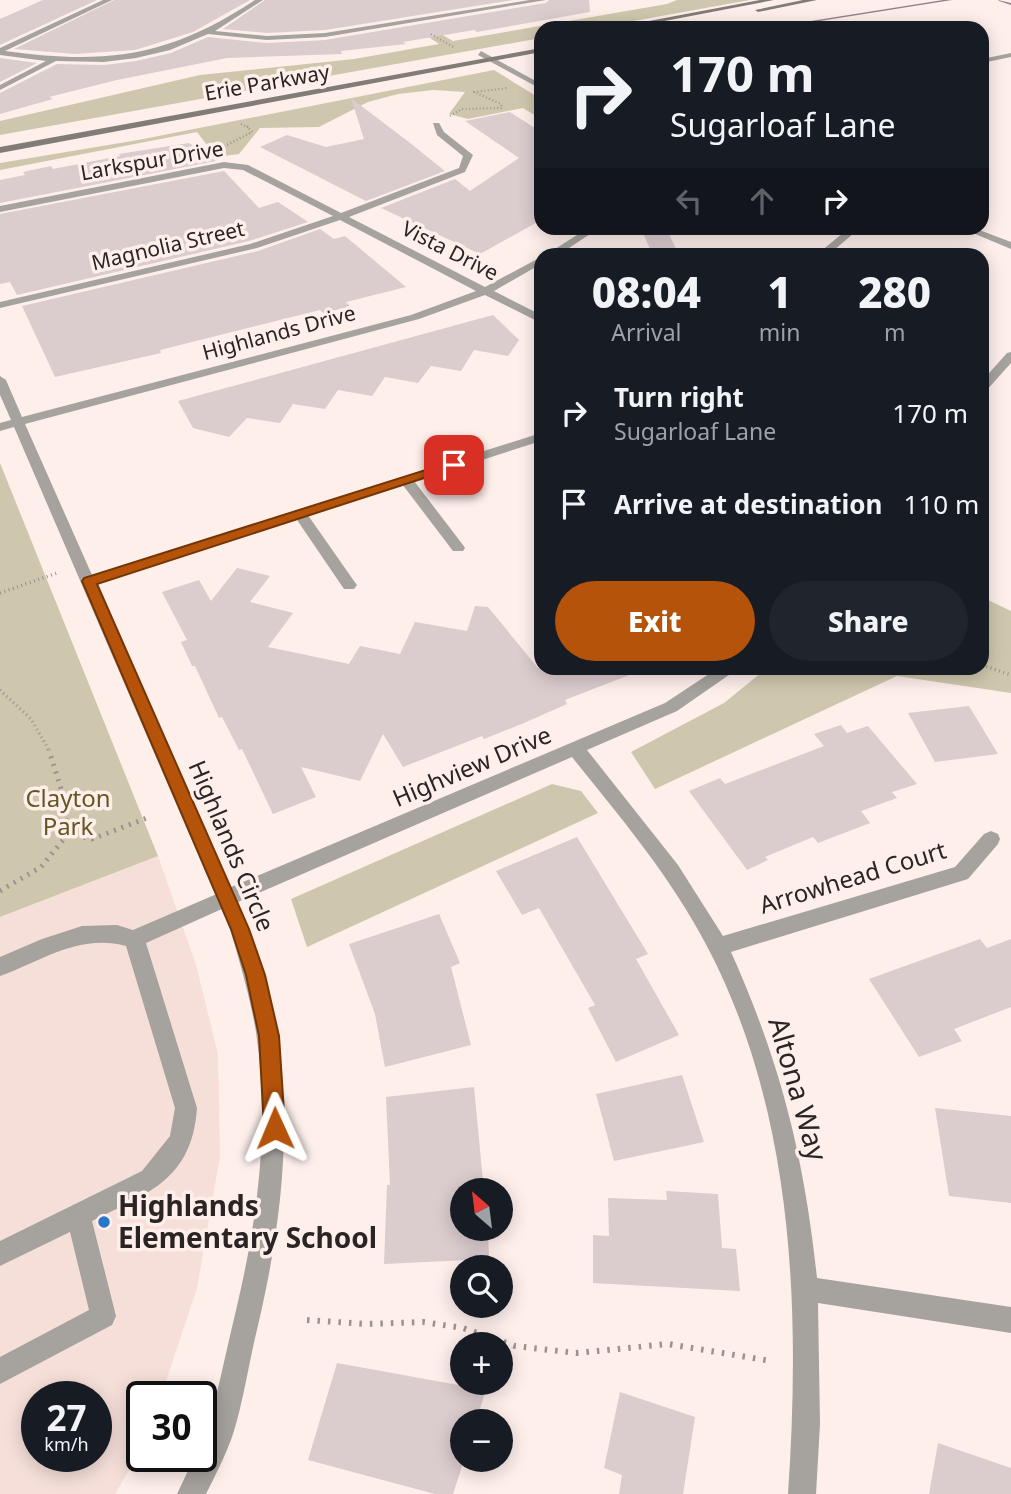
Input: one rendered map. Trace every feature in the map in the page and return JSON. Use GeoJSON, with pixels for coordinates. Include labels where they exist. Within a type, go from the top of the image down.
{"type":"FeatureCollection","features":[{"type":"Feature","properties":{"kind":"main road"},"geometry":{"type":"LineString","coordinates":[[654,21],[771,0]]}},
{"type":"Feature","properties":{"kind":"main road"},"geometry":{"type":"LineString","coordinates":[[700,21],[814,0]]}},
{"type":"Feature","properties":{"kind":"main road","name":"Erie Parkway"},"geometry":{"type":"LineString","coordinates":[[0,140],[534,42]]}},
{"type":"Feature","properties":{"kind":"main road","name":"Erie Parkway"},"geometry":{"type":"LineString","coordinates":[[0,150],[534,51]]}},
{"type":"Feature","properties":{"kind":"street"},"geometry":{"type":"LineString","coordinates":[[0,52],[110,0]]}},
{"type":"Feature","properties":{"kind":"street"},"geometry":{"type":"LineString","coordinates":[[0,52],[52,61],[92,62],[138,56],[162,50],[206,32],[260,0]]}},
{"type":"Feature","properties":{"kind":"street"},"geometry":{"type":"LineString","coordinates":[[206,32],[267,37],[325,35],[542,0]]}},
{"type":"Feature","properties":{"kind":"street"},"geometry":{"type":"LineString","coordinates":[[481,52],[534,83]]}},
{"type":"Feature","properties":{"kind":"street"},"geometry":{"type":"LineString","coordinates":[[989,60],[1011,55]]}},
{"type":"Feature","properties":{"kind":"street"},"geometry":{"type":"LineString","coordinates":[[0,88],[52,61]]}},
{"type":"Feature","properties":{"kind":"street","name":"Magnolia Street"},"geometry":{"type":"LineString","coordinates":[[0,305],[253,246],[342,217],[462,170],[468,155],[440,133],[436,125]]}},
{"type":"Feature","properties":{"kind":"street","name":"Larkspur Drive"},"geometry":{"type":"LineString","coordinates":[[0,209],[224,165],[255,171],[342,217]]}},
{"type":"Feature","properties":{"kind":"street","name":"Vista Drive"},"geometry":{"type":"LineString","coordinates":[[342,217],[534,316]]}},
{"type":"Feature","properties":{"kind":"street"},"geometry":{"type":"LineString","coordinates":[[562,248],[583,235]]}},
{"type":"Feature","properties":{"kind":"street"},"geometry":{"type":"LineString","coordinates":[[830,248],[846,235]]}},
{"type":"Feature","properties":{"kind":"street"},"geometry":{"type":"LineString","coordinates":[[984,235],[1011,246]]}},
{"type":"Feature","properties":{"kind":"street","name":"Highlands Drive"},"geometry":{"type":"LineString","coordinates":[[9,424],[415,317],[486,292],[534,264]]}},
{"type":"Feature","properties":{"kind":"street"},"geometry":{"type":"LineString","coordinates":[[989,380],[1011,356]]}},
{"type":"Feature","properties":{"kind":"street","name":"Highlands Circle"},"geometry":{"type":"LineString","coordinates":[[0,380],[9,424],[89,581],[226,898],[256,975],[269,1036],[275,1104],[274,1175],[263,1252],[219,1433],[191,1494]]}},
{"type":"Feature","properties":{"kind":"street"},"geometry":{"type":"LineString","coordinates":[[89,581],[534,439]]}},
{"type":"Feature","properties":{"kind":"street"},"geometry":{"type":"LineString","coordinates":[[406,480],[458,548]]}},
{"type":"Feature","properties":{"kind":"street"},"geometry":{"type":"LineString","coordinates":[[300,514],[349,585]]}},
{"type":"Feature","properties":{"kind":"street","name":"Highview Drive"},"geometry":{"type":"LineString","coordinates":[[134,939],[671,707],[720,675]]}},
{"type":"Feature","properties":{"kind":"street","name":"Altona Way"},"geometry":{"type":"LineString","coordinates":[[576,749],[698,912],[718,947],[742,1001],[774,1097],[800,1214],[807,1289],[810,1353],[802,1494]]}},
{"type":"Feature","properties":{"kind":"street","name":"Arrowhead Court"},"geometry":{"type":"LineString","coordinates":[[718,947],[961,873],[991,839]]}},
{"type":"Feature","properties":{"kind":"street"},"geometry":{"type":"LineString","coordinates":[[0,967],[77,935],[115,932],[134,939],[186,1108],[184,1135],[169,1159],[150,1179],[0,1254]]}},
{"type":"Feature","properties":{"kind":"street"},"geometry":{"type":"LineString","coordinates":[[0,1371],[103,1316],[78,1215]]}},
{"type":"Feature","properties":{"kind":"street"},"geometry":{"type":"LineString","coordinates":[[807,1289],[1011,1320]]}},
{"type":"Feature","properties":{"kind":"path"},"geometry":{"type":"LineString","coordinates":[[428,31],[454,48]]}},
{"type":"Feature","properties":{"kind":"path"},"geometry":{"type":"LineString","coordinates":[[451,116],[463,109],[488,111],[502,108],[501,104],[475,95],[474,92],[508,88]]}},
{"type":"Feature","properties":{"kind":"path"},"geometry":{"type":"LineString","coordinates":[[222,157],[220,149],[223,146],[252,132],[250,127],[232,124]]}},
{"type":"Feature","properties":{"kind":"path"},"geometry":{"type":"LineString","coordinates":[[0,593],[57,573]]}},
{"type":"Feature","properties":{"kind":"path"},"geometry":{"type":"LineString","coordinates":[[989,667],[1011,675]]}},
{"type":"Feature","properties":{"kind":"path"},"geometry":{"type":"LineString","coordinates":[[0,690],[34,720],[50,745],[63,789],[68,834],[41,867],[0,891]]}},
{"type":"Feature","properties":{"kind":"path"},"geometry":{"type":"LineString","coordinates":[[68,834],[92,839],[147,818]]}},
{"type":"Feature","properties":{"kind":"path"},"geometry":{"type":"LineString","coordinates":[[307,1320],[366,1324],[423,1322],[463,1328],[515,1346],[576,1353],[668,1344],[771,1361]]}},
{"type":"Feature","properties":{"kind":"shaded area","name":"Highlands Elementary School"},"geometry":{"type":"Polygon","coordinates":[[[158,856],[196,965],[218,1054],[220,1156],[197,1288],[166,1381],[126,1381],[128,1472],[115,1494],[0,1494],[0,917],[158,856]]]}},
{"type":"Feature","properties":{"kind":"green space"},"geometry":{"type":"Polygon","coordinates":[[[677,0],[750,0],[634,21],[569,21],[677,0]]]}},
{"type":"Feature","properties":{"kind":"green space"},"geometry":{"type":"Polygon","coordinates":[[[427,26],[453,41],[534,27],[534,39],[0,135],[0,121],[200,75],[354,59],[439,44],[415,28],[427,26]]]}},
{"type":"Feature","properties":{"kind":"green space"},"geometry":{"type":"Polygon","coordinates":[[[494,70],[534,95],[534,115],[523,108],[468,119],[449,114],[465,92],[433,90],[398,94],[368,102],[319,127],[260,128],[239,154],[216,157],[197,132],[0,170],[0,163],[138,140],[494,70]]]}},
{"type":"Feature","properties":{"kind":"green space","name":"Clayton Park"},"geometry":{"type":"Polygon","coordinates":[[[0,463],[158,856],[0,917],[0,463]]]}},
{"type":"Feature","properties":{"kind":"green space"},"geometry":{"type":"Polygon","coordinates":[[[989,600],[1011,611],[1011,693],[897,676],[655,789],[631,752],[724,703],[759,675],[989,675],[989,600]]]}},
{"type":"Feature","properties":{"kind":"green space"},"geometry":{"type":"Polygon","coordinates":[[[552,784],[581,791],[598,813],[307,947],[291,899],[552,784]]]}},
{"type":"Feature","properties":{"kind":"building"},"geometry":{"type":"Polygon","coordinates":[[[43,0],[97,0],[0,45],[0,19],[43,0]]]}},
{"type":"Feature","properties":{"kind":"building"},"geometry":{"type":"Polygon","coordinates":[[[114,0],[250,0],[193,32],[135,50],[75,54],[14,49],[114,0]]]}},
{"type":"Feature","properties":{"kind":"building"},"geometry":{"type":"Polygon","coordinates":[[[265,0],[513,0],[325,30],[267,33],[223,29],[265,0]]]}},
{"type":"Feature","properties":{"kind":"building"},"geometry":{"type":"Polygon","coordinates":[[[549,0],[589,0],[590,12],[403,42],[406,44],[341,51],[342,54],[227,58],[117,80],[49,97],[53,99],[0,114],[0,93],[57,64],[104,65],[136,61],[171,53],[208,37],[267,43],[325,40],[546,3],[549,0]]]}},
{"type":"Feature","properties":{"kind":"building"},"geometry":{"type":"Polygon","coordinates":[[[0,58],[37,63],[0,82],[0,58]]]}},
{"type":"Feature","properties":{"kind":"building"},"geometry":{"type":"Polygon","coordinates":[[[351,98],[445,171],[366,201],[260,147],[287,135],[326,147],[364,139],[351,98]]]}},
{"type":"Feature","properties":{"kind":"building"},"geometry":{"type":"Polygon","coordinates":[[[510,112],[534,127],[534,224],[480,254],[381,208],[455,179],[470,191],[519,158],[465,121],[510,112]]]}},
{"type":"Feature","properties":{"kind":"building"},"geometry":{"type":"Polygon","coordinates":[[[189,143],[216,161],[0,203],[0,180],[25,175],[23,172],[51,166],[53,169],[120,156],[119,154],[189,143]]]}},
{"type":"Feature","properties":{"kind":"building"},"geometry":{"type":"Polygon","coordinates":[[[224,171],[259,208],[278,202],[308,222],[249,241],[17,295],[10,282],[0,284],[0,214],[224,171]]]}},
{"type":"Feature","properties":{"kind":"building"},"geometry":{"type":"Polygon","coordinates":[[[320,229],[334,239],[345,236],[406,287],[346,302],[351,307],[323,313],[320,310],[160,350],[161,353],[55,377],[22,306],[258,251],[320,229]]]}},
{"type":"Feature","properties":{"kind":"building"},"geometry":{"type":"Polygon","coordinates":[[[644,235],[669,235],[676,248],[650,248],[644,235]]]}},
{"type":"Feature","properties":{"kind":"building"},"geometry":{"type":"Polygon","coordinates":[[[493,315],[519,340],[508,356],[474,350],[461,371],[431,366],[418,383],[385,377],[372,396],[338,390],[325,409],[293,404],[280,423],[247,418],[229,437],[193,428],[178,401],[493,315]]]}},
{"type":"Feature","properties":{"kind":"building"},"geometry":{"type":"Polygon","coordinates":[[[237,568],[270,576],[250,602],[293,613],[268,647],[349,664],[360,646],[400,654],[415,622],[467,631],[475,606],[488,607],[534,663],[534,675],[629,675],[565,700],[567,704],[524,723],[484,739],[482,736],[403,767],[383,734],[360,781],[301,767],[316,797],[273,814],[242,749],[239,750],[222,717],[219,718],[195,666],[192,666],[181,642],[187,640],[162,592],[199,580],[211,601],[237,568]]]}},
{"type":"Feature","properties":{"kind":"building"},"geometry":{"type":"Polygon","coordinates":[[[969,706],[998,754],[935,762],[908,713],[969,706]]]}},
{"type":"Feature","properties":{"kind":"building"},"geometry":{"type":"Polygon","coordinates":[[[841,725],[847,733],[868,726],[917,784],[892,792],[897,798],[861,811],[870,823],[818,843],[813,837],[765,857],[768,860],[747,870],[689,791],[720,778],[725,784],[824,746],[814,734],[841,725]]]}},
{"type":"Feature","properties":{"kind":"building"},"geometry":{"type":"Polygon","coordinates":[[[577,837],[648,954],[636,959],[679,1035],[616,1062],[588,1008],[595,1005],[539,908],[522,915],[496,871],[577,837]]]}},
{"type":"Feature","properties":{"kind":"building"},"geometry":{"type":"Polygon","coordinates":[[[439,914],[460,963],[451,967],[471,1045],[385,1067],[375,1014],[349,944],[439,914]]]}},
{"type":"Feature","properties":{"kind":"building"},"geometry":{"type":"Polygon","coordinates":[[[980,939],[987,948],[1011,939],[1011,1007],[954,1029],[962,1041],[919,1057],[869,979],[980,939]]]}},
{"type":"Feature","properties":{"kind":"building"},"geometry":{"type":"Polygon","coordinates":[[[682,1075],[704,1142],[614,1161],[596,1094],[682,1075]]]}},
{"type":"Feature","properties":{"kind":"building"},"geometry":{"type":"Polygon","coordinates":[[[474,1087],[483,1178],[450,1178],[450,1241],[488,1241],[489,1255],[450,1255],[450,1261],[384,1264],[387,1185],[390,1185],[386,1097],[474,1087]]]}},
{"type":"Feature","properties":{"kind":"building"},"geometry":{"type":"Polygon","coordinates":[[[935,1108],[1011,1116],[1011,1203],[949,1196],[935,1108]]]}},
{"type":"Feature","properties":{"kind":"building"},"geometry":{"type":"Polygon","coordinates":[[[666,1191],[718,1194],[722,1248],[736,1249],[740,1291],[593,1283],[593,1235],[609,1236],[608,1198],[667,1200],[666,1191]]]}},
{"type":"Feature","properties":{"kind":"building"},"geometry":{"type":"Polygon","coordinates":[[[337,1363],[450,1383],[450,1395],[484,1395],[480,1409],[450,1409],[450,1472],[460,1472],[453,1494],[435,1494],[308,1460],[337,1363]]]}},
{"type":"Feature","properties":{"kind":"building"},"geometry":{"type":"Polygon","coordinates":[[[620,1392],[695,1417],[683,1494],[619,1494],[622,1475],[604,1468],[620,1392]]]}},
{"type":"Feature","properties":{"kind":"building"},"geometry":{"type":"Polygon","coordinates":[[[938,1443],[1011,1468],[1011,1494],[929,1494],[938,1443]]]}},
{"type":"Feature","properties":{"kind":"waterway"},"geometry":{"type":"LineString","coordinates":[[814,21],[950,0]]}},
{"type":"Feature","properties":{"kind":"waterway"},"geometry":{"type":"LineString","coordinates":[[1000,0],[1011,4]]}},
{"type":"Feature","properties":{"kind":"place","name":"Highlands Elementary School"},"geometry":{"type":"Point","coordinates":[104,1222]}},
{"type":"Feature","properties":{"kind":"route"},"geometry":{"type":"LineString","coordinates":[[275,1128],[269,1036],[256,975],[240,929],[89,581],[454,465]]}}]}
